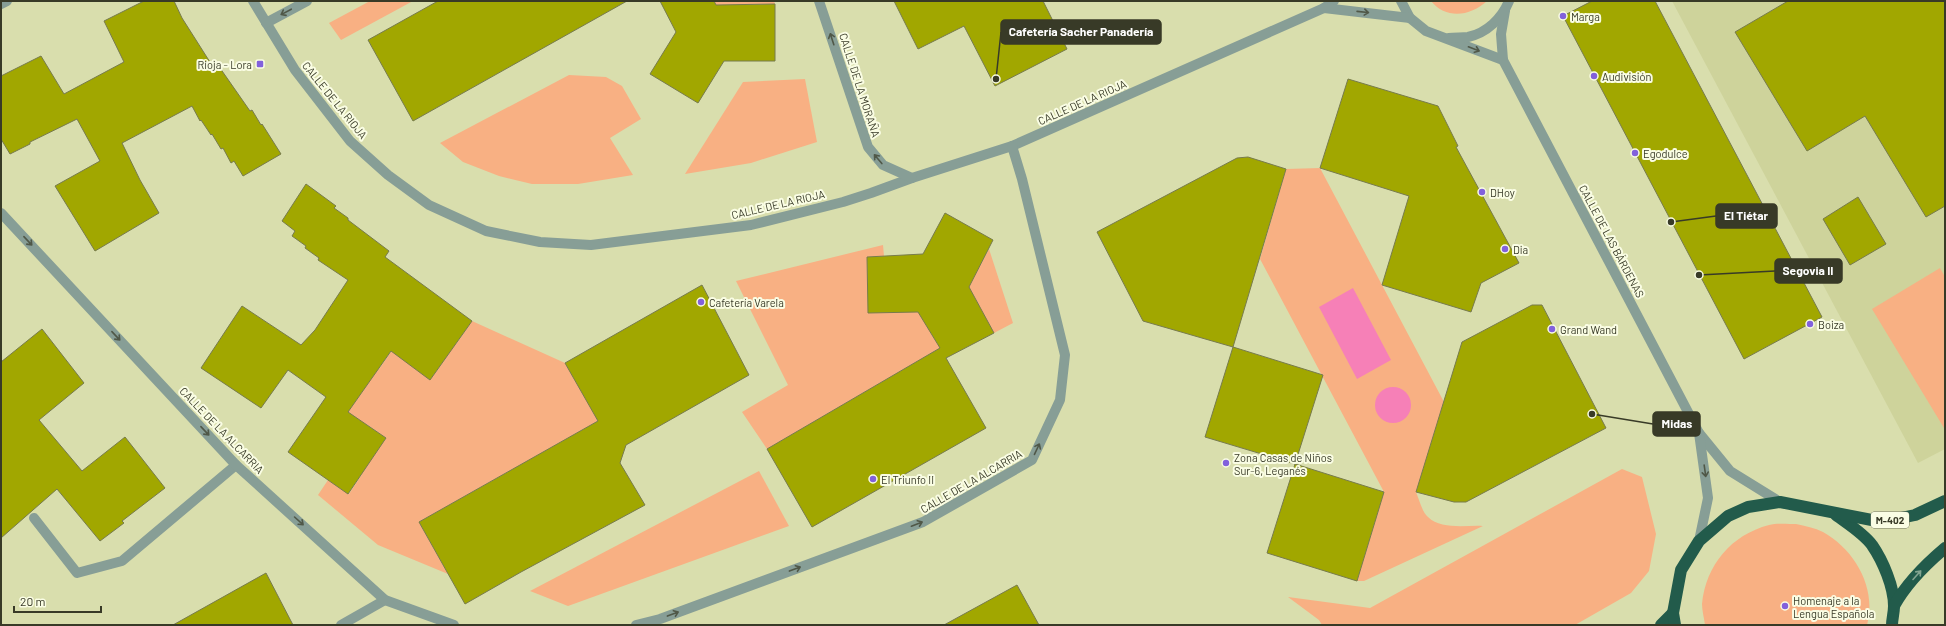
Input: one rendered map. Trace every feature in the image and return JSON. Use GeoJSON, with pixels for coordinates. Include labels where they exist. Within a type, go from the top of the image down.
{"type":"FeatureCollection","features":[{"type":"Feature","properties":{"kind":"highway","name":"M-402"},"geometry":{"type":"LineString","coordinates":[[1661,625],[1674,619],[1682,570],[1699,541],[1728,516],[1748,507],[1780,502],[1882,522],[1915,515],[1945,501]]}},
{"type":"Feature","properties":{"kind":"highway","name":"M-402"},"geometry":{"type":"LineString","coordinates":[[1832,512],[1853,527],[1872,545],[1884,568],[1892,594],[1894,606],[1892,625]]}},
{"type":"Feature","properties":{"kind":"highway","name":"M-402"},"geometry":{"type":"LineString","coordinates":[[1894,606],[1899,596],[1915,577],[1945,548]]}},
{"type":"Feature","properties":{"kind":"street"},"geometry":{"type":"LineString","coordinates":[[1,4],[7,1]]}},
{"type":"Feature","properties":{"kind":"street","name":"CALLE DE LA RIOJA"},"geometry":{"type":"LineString","coordinates":[[253,1],[296,70],[350,141],[388,175],[429,205],[486,231],[540,242],[591,245],[751,225],[843,202],[1012,146],[1324,8],[1334,1]]}},
{"type":"Feature","properties":{"kind":"street"},"geometry":{"type":"LineString","coordinates":[[266,23],[307,1]]}},
{"type":"Feature","properties":{"kind":"street","name":"CALLE DE LA MORAÑA"},"geometry":{"type":"LineString","coordinates":[[819,1],[868,147],[883,165],[912,178]]}},
{"type":"Feature","properties":{"kind":"street"},"geometry":{"type":"LineString","coordinates":[[1401,1],[1410,18],[1426,31],[1503,60]]}},
{"type":"Feature","properties":{"kind":"street"},"geometry":{"type":"LineString","coordinates":[[1445,38],[1469,37],[1489,27],[1505,11],[1509,1]]}},
{"type":"Feature","properties":{"kind":"street"},"geometry":{"type":"LineString","coordinates":[[1324,8],[1410,18]]}},
{"type":"Feature","properties":{"kind":"street","name":"CALLE DE LAS BÁRDENAS"},"geometry":{"type":"LineString","coordinates":[[1505,11],[1501,34],[1503,60],[1699,433],[1730,471],[1780,502]]}},
{"type":"Feature","properties":{"kind":"street","name":"CALLE DE LA ALCARRIA"},"geometry":{"type":"LineString","coordinates":[[636,625],[660,619],[923,522],[1032,460],[1060,400],[1065,355],[1022,179],[1012,146]]}},
{"type":"Feature","properties":{"kind":"street","name":"CALLE DE LA ALCARRIA"},"geometry":{"type":"LineString","coordinates":[[2,214],[236,465],[385,600],[454,625]]}},
{"type":"Feature","properties":{"kind":"street","name":"CALLE DE LAS BÁRDENAS"},"geometry":{"type":"LineString","coordinates":[[1699,433],[1708,498],[1699,541]]}},
{"type":"Feature","properties":{"kind":"street"},"geometry":{"type":"LineString","coordinates":[[34,518],[77,573],[122,561],[236,465]]}},
{"type":"Feature","properties":{"kind":"street"},"geometry":{"type":"LineString","coordinates":[[341,625],[385,600]]}},
{"type":"Feature","properties":{"kind":"shaded area"},"geometry":{"type":"Polygon","coordinates":[[[370,1],[413,1],[341,40],[329,23],[370,1]]]}},
{"type":"Feature","properties":{"kind":"shaded area"},"geometry":{"type":"Polygon","coordinates":[[[714,1],[774,1],[775,4],[747,4],[747,12],[719,11],[714,1]]]}},
{"type":"Feature","properties":{"kind":"shaded area"},"geometry":{"type":"Polygon","coordinates":[[[1431,1],[1487,1],[1474,10],[1459,14],[1444,11],[1431,1]]]}},
{"type":"Feature","properties":{"kind":"shaded area"},"geometry":{"type":"Polygon","coordinates":[[[1672,1],[1945,1],[1945,449],[1918,463],[1672,1]]]}},
{"type":"Feature","properties":{"kind":"shaded area"},"geometry":{"type":"Polygon","coordinates":[[[569,75],[606,77],[622,86],[641,119],[610,138],[633,175],[578,184],[532,184],[499,176],[463,162],[440,143],[569,75]]]}},
{"type":"Feature","properties":{"kind":"shaded area"},"geometry":{"type":"Polygon","coordinates":[[[805,79],[817,142],[751,163],[685,174],[743,82],[805,79]]]}},
{"type":"Feature","properties":{"kind":"shaded area"},"geometry":{"type":"Polygon","coordinates":[[[1320,168],[1444,402],[1416,492],[1422,509],[1428,517],[1440,524],[1454,526],[1483,526],[1364,581],[1357,581],[1384,492],[1260,259],[1286,169],[1320,168]]]}},
{"type":"Feature","properties":{"kind":"shaded area"},"geometry":{"type":"Polygon","coordinates":[[[883,245],[884,256],[867,257],[868,313],[924,303],[939,327],[930,332],[940,348],[767,449],[742,412],[788,385],[736,281],[883,245]]]}},
{"type":"Feature","properties":{"kind":"shaded area"},"geometry":{"type":"Polygon","coordinates":[[[989,249],[1013,323],[994,333],[957,286],[971,261],[981,264],[989,249]]]}},
{"type":"Feature","properties":{"kind":"shaded area"},"geometry":{"type":"Polygon","coordinates":[[[1940,268],[1945,277],[1944,428],[1872,309],[1940,268]]]}},
{"type":"Feature","properties":{"kind":"shaded area"},"geometry":{"type":"Polygon","coordinates":[[[1353,288],[1391,360],[1357,379],[1319,307],[1353,288]]]}},
{"type":"Feature","properties":{"kind":"shaded area"},"geometry":{"type":"Polygon","coordinates":[[[472,321],[565,363],[580,389],[601,376],[598,421],[419,522],[448,574],[378,545],[318,495],[328,480],[349,494],[362,474],[351,466],[374,455],[386,438],[366,424],[360,432],[343,419],[365,388],[366,361],[379,369],[397,343],[430,380],[445,359],[436,352],[446,338],[456,344],[472,321]]]}},
{"type":"Feature","properties":{"kind":"shaded area"},"geometry":{"type":"Polygon","coordinates":[[[1397,387],[1406,392],[1410,398],[1410,412],[1406,418],[1397,423],[1389,423],[1380,418],[1376,412],[1375,401],[1380,392],[1386,388],[1397,387]]]}},
{"type":"Feature","properties":{"kind":"shaded area"},"geometry":{"type":"Polygon","coordinates":[[[1622,469],[1642,477],[1656,534],[1649,571],[1631,593],[1575,625],[1322,625],[1319,620],[1288,597],[1370,608],[1622,469]]]}},
{"type":"Feature","properties":{"kind":"shaded area"},"geometry":{"type":"Polygon","coordinates":[[[759,471],[789,526],[568,606],[530,591],[759,471]]]}},
{"type":"Feature","properties":{"kind":"shaded area"},"geometry":{"type":"Polygon","coordinates":[[[1772,524],[1796,524],[1823,532],[1845,549],[1854,560],[1861,571],[1869,597],[1867,625],[1705,625],[1702,604],[1704,590],[1715,565],[1732,544],[1755,530],[1772,524]]]}},
{"type":"Feature","properties":{"kind":"building"},"geometry":{"type":"Polygon","coordinates":[[[144,1],[174,1],[182,18],[215,70],[220,68],[250,111],[252,110],[261,125],[262,124],[281,154],[243,176],[234,161],[231,163],[223,148],[221,149],[212,134],[211,135],[201,120],[200,121],[192,106],[122,143],[140,180],[159,213],[95,251],[55,186],[100,161],[77,119],[30,142],[30,144],[10,154],[1,139],[1,76],[41,56],[64,94],[124,62],[104,21],[144,1]]]}},
{"type":"Feature","properties":{"kind":"building"},"geometry":{"type":"Polygon","coordinates":[[[438,1],[627,1],[413,121],[368,40],[438,1]]]}},
{"type":"Feature","properties":{"kind":"building"},"geometry":{"type":"Polygon","coordinates":[[[660,1],[714,1],[716,5],[775,4],[775,61],[724,61],[698,103],[650,74],[676,32],[660,1]]]}},
{"type":"Feature","properties":{"kind":"building"},"geometry":{"type":"Polygon","coordinates":[[[894,1],[1043,1],[1067,49],[995,86],[964,26],[918,49],[894,1]]]}},
{"type":"Feature","properties":{"kind":"building"},"geometry":{"type":"Polygon","coordinates":[[[1592,1],[1655,1],[1822,317],[1744,359],[1563,16],[1592,1]]]}},
{"type":"Feature","properties":{"kind":"building"},"geometry":{"type":"Polygon","coordinates":[[[1788,1],[1945,1],[1945,206],[1926,217],[1865,116],[1807,151],[1735,32],[1788,1]]]}},
{"type":"Feature","properties":{"kind":"building"},"geometry":{"type":"Polygon","coordinates":[[[1348,79],[1438,106],[1458,146],[1456,147],[1519,263],[1481,283],[1471,312],[1382,285],[1409,196],[1320,168],[1348,79]]]}},
{"type":"Feature","properties":{"kind":"building"},"geometry":{"type":"Polygon","coordinates":[[[1248,157],[1286,169],[1233,347],[1143,321],[1097,232],[1237,158],[1248,157]]]}},
{"type":"Feature","properties":{"kind":"building"},"geometry":{"type":"Polygon","coordinates":[[[306,184],[336,206],[334,208],[348,218],[348,220],[389,251],[385,257],[472,321],[430,380],[391,351],[348,412],[386,438],[348,494],[288,452],[326,397],[288,370],[261,408],[201,368],[242,306],[301,345],[315,330],[348,280],[318,260],[319,258],[305,248],[306,246],[292,236],[295,231],[282,221],[306,184]]]}},
{"type":"Feature","properties":{"kind":"building"},"geometry":{"type":"Polygon","coordinates":[[[1858,197],[1886,244],[1850,265],[1823,219],[1858,197]]]}},
{"type":"Feature","properties":{"kind":"building"},"geometry":{"type":"Polygon","coordinates":[[[945,213],[993,240],[969,287],[994,333],[946,358],[986,428],[812,527],[767,449],[940,348],[918,312],[868,313],[867,257],[923,254],[945,213]]]}},
{"type":"Feature","properties":{"kind":"building"},"geometry":{"type":"Polygon","coordinates":[[[702,285],[749,375],[626,445],[620,463],[645,505],[465,604],[419,522],[598,421],[565,363],[702,285]]]}},
{"type":"Feature","properties":{"kind":"building"},"geometry":{"type":"Polygon","coordinates":[[[1532,305],[1542,305],[1606,428],[1466,502],[1454,502],[1416,492],[1462,342],[1532,305]]]}},
{"type":"Feature","properties":{"kind":"building"},"geometry":{"type":"Polygon","coordinates":[[[42,329],[84,383],[39,420],[82,471],[125,437],[165,488],[122,521],[124,523],[100,541],[57,489],[1,538],[1,362],[42,329]]]}},
{"type":"Feature","properties":{"kind":"building"},"geometry":{"type":"Polygon","coordinates":[[[1233,347],[1323,375],[1295,464],[1205,437],[1233,347]]]}},
{"type":"Feature","properties":{"kind":"building"},"geometry":{"type":"Polygon","coordinates":[[[1295,464],[1384,492],[1357,581],[1267,553],[1295,464]]]}},
{"type":"Feature","properties":{"kind":"building"},"geometry":{"type":"Polygon","coordinates":[[[266,573],[293,625],[173,625],[266,573]]]}},
{"type":"Feature","properties":{"kind":"building"},"geometry":{"type":"Polygon","coordinates":[[[1017,585],[1039,625],[944,625],[1017,585]]]}},
{"type":"Feature","properties":{"kind":"place","name":"Marga"},"geometry":{"type":"Point","coordinates":[1563,16]}},
{"type":"Feature","properties":{"kind":"place","name":"Rioja - Lora"},"geometry":{"type":"Point","coordinates":[260,64]}},
{"type":"Feature","properties":{"kind":"place","name":"Audivisión"},"geometry":{"type":"Point","coordinates":[1594,76]}},
{"type":"Feature","properties":{"kind":"place","name":"Cafetería Sacher Panadería"},"geometry":{"type":"Point","coordinates":[996,79]}},
{"type":"Feature","properties":{"kind":"place","name":"Egodulce"},"geometry":{"type":"Point","coordinates":[1635,153]}},
{"type":"Feature","properties":{"kind":"place","name":"DHoy"},"geometry":{"type":"Point","coordinates":[1482,192]}},
{"type":"Feature","properties":{"kind":"place","name":"El Tiétar"},"geometry":{"type":"Point","coordinates":[1671,222]}},
{"type":"Feature","properties":{"kind":"place","name":"Dia"},"geometry":{"type":"Point","coordinates":[1505,249]}},
{"type":"Feature","properties":{"kind":"place","name":"Segovia II"},"geometry":{"type":"Point","coordinates":[1699,275]}},
{"type":"Feature","properties":{"kind":"place","name":"Cafetería Varela"},"geometry":{"type":"Point","coordinates":[701,302]}},
{"type":"Feature","properties":{"kind":"place","name":"Boiza"},"geometry":{"type":"Point","coordinates":[1810,324]}},
{"type":"Feature","properties":{"kind":"place","name":"Grand Wand"},"geometry":{"type":"Point","coordinates":[1552,329]}},
{"type":"Feature","properties":{"kind":"place","name":"Midas"},"geometry":{"type":"Point","coordinates":[1592,414]}},
{"type":"Feature","properties":{"kind":"place","name":"Zona Casas de Niños Sur-6, Leganés"},"geometry":{"type":"Point","coordinates":[1226,463]}},
{"type":"Feature","properties":{"kind":"place","name":"El Triunfo II"},"geometry":{"type":"Point","coordinates":[873,479]}},
{"type":"Feature","properties":{"kind":"place","name":"Homenaje a la Lengua Española"},"geometry":{"type":"Point","coordinates":[1785,606]}}]}
